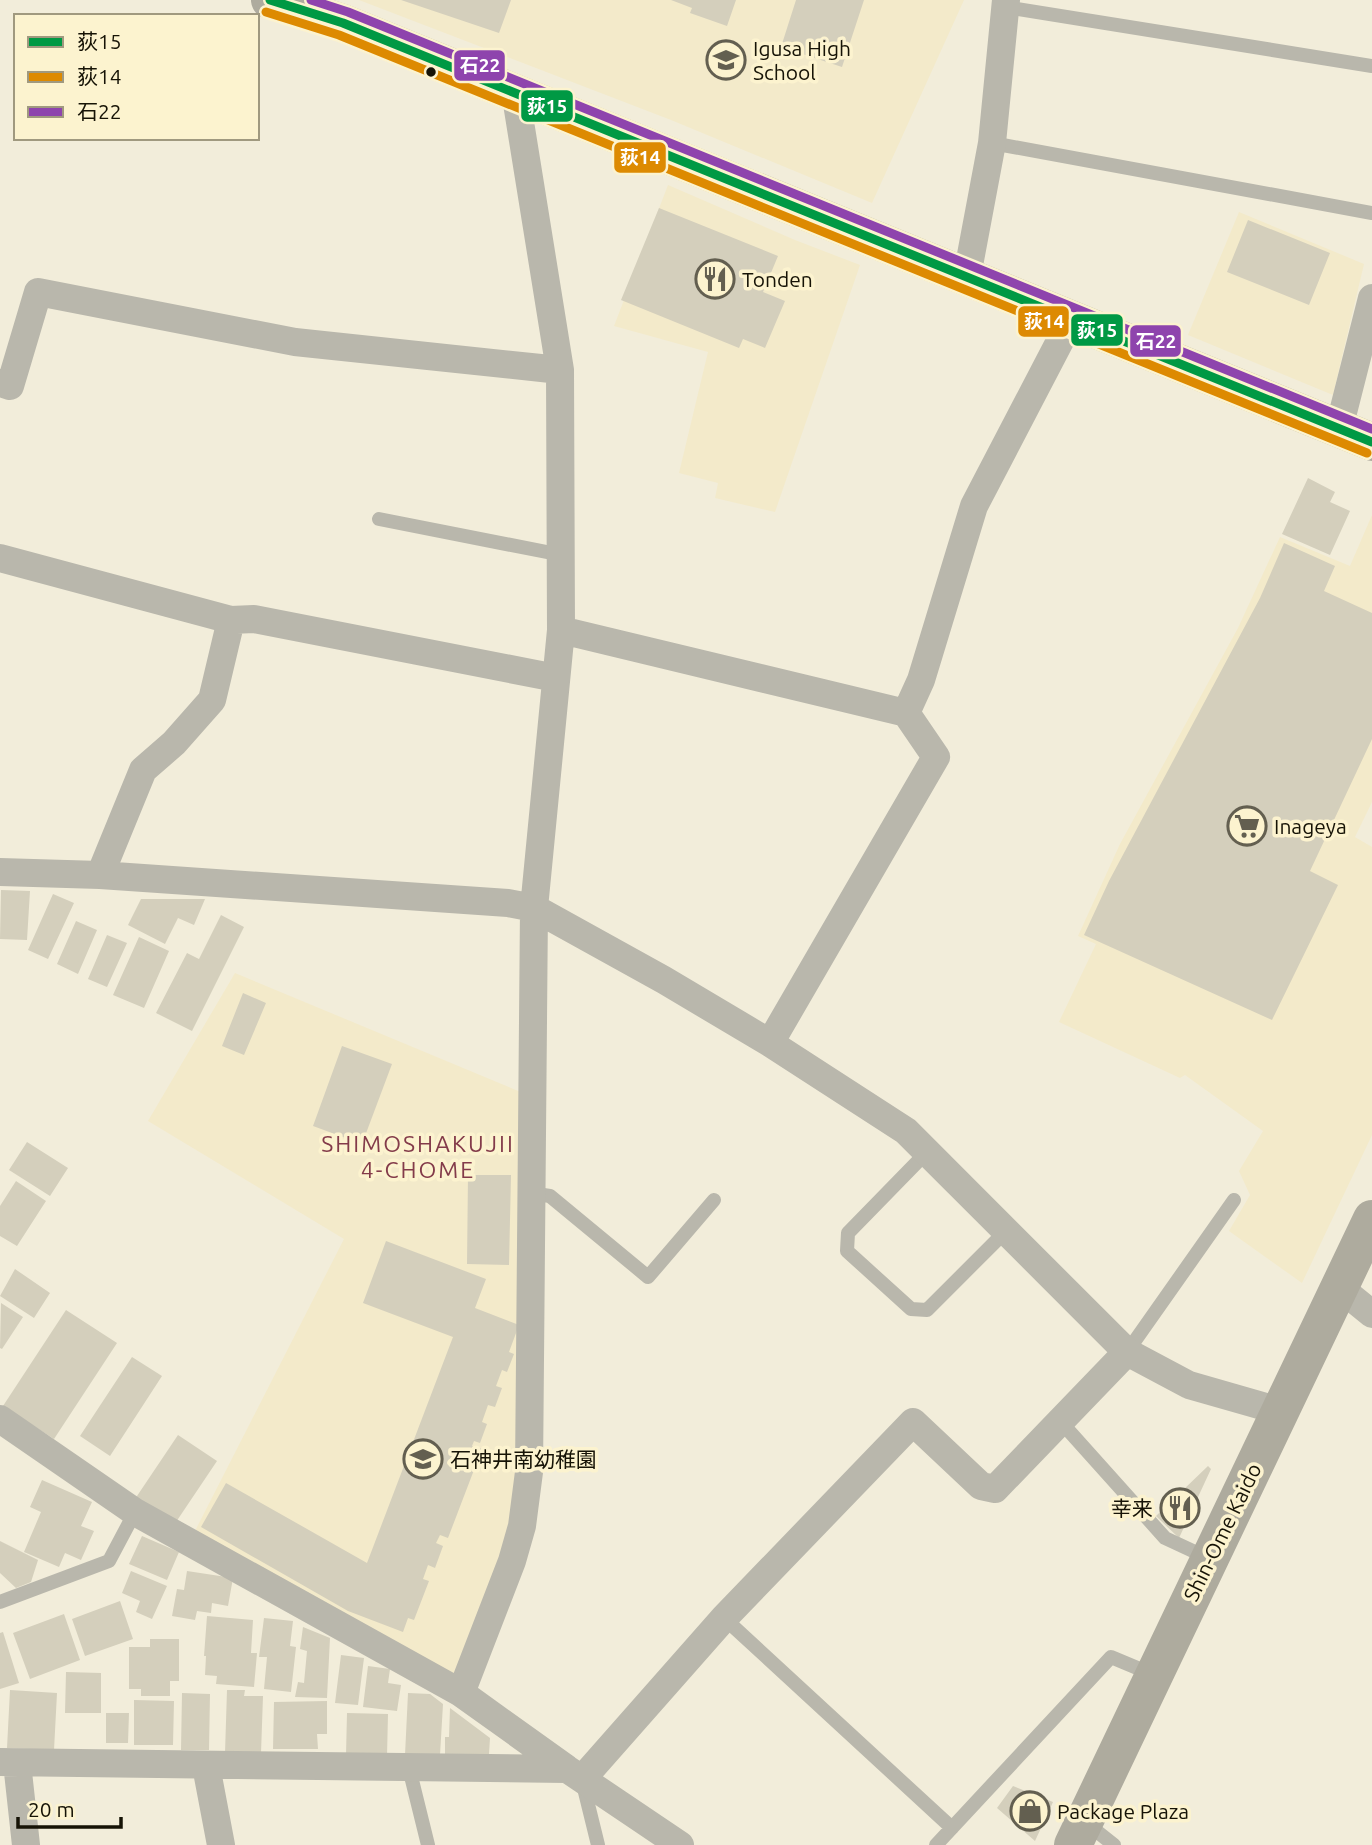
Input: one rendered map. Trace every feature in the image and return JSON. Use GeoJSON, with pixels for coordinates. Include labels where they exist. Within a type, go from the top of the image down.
{"type":"FeatureCollection","features":[{"type":"Feature","properties":{"kind":"main road"},"geometry":{"type":"LineString","coordinates":[[270,0],[343,23],[515,91],[1356,435]]}},
{"type":"Feature","properties":{"kind":"main road","name":"Shin-Ome Kaido"},"geometry":{"type":"LineString","coordinates":[[1078,1833],[1372,1221]]}},
{"type":"Feature","properties":{"kind":"street"},"geometry":{"type":"LineString","coordinates":[[967,276],[992,143],[1006,4]]}},
{"type":"Feature","properties":{"kind":"street"},"geometry":{"type":"LineString","coordinates":[[461,1693],[512,1561],[522,1526],[529,1472],[534,908],[561,630],[560,370],[515,91]]}},
{"type":"Feature","properties":{"kind":"street"},"geometry":{"type":"LineString","coordinates":[[0,383],[10,386],[38,292],[295,342],[560,370]]}},
{"type":"Feature","properties":{"kind":"street"},"geometry":{"type":"LineString","coordinates":[[1356,435],[1372,298]]}},
{"type":"Feature","properties":{"kind":"street"},"geometry":{"type":"LineString","coordinates":[[906,713],[921,680],[974,506],[1072,318]]}},
{"type":"Feature","properties":{"kind":"street"},"geometry":{"type":"LineString","coordinates":[[0,558],[231,620],[254,618],[556,678]]}},
{"type":"Feature","properties":{"kind":"street"},"geometry":{"type":"LineString","coordinates":[[100,875],[143,769],[174,743],[212,700],[231,620]]}},
{"type":"Feature","properties":{"kind":"street"},"geometry":{"type":"LineString","coordinates":[[561,630],[906,713],[936,757],[770,1043]]}},
{"type":"Feature","properties":{"kind":"street"},"geometry":{"type":"LineString","coordinates":[[0,872],[100,875],[495,902],[534,908],[770,1043],[906,1131],[1127,1352],[1189,1385],[1280,1411]]}},
{"type":"Feature","properties":{"kind":"street"},"geometry":{"type":"LineString","coordinates":[[1340,1289],[1372,1314]]}},
{"type":"Feature","properties":{"kind":"street"},"geometry":{"type":"LineString","coordinates":[[26,1845],[9,1762],[409,1768],[574,1774],[913,1422],[981,1486],[995,1489],[1127,1352]]}},
{"type":"Feature","properties":{"kind":"street"},"geometry":{"type":"LineString","coordinates":[[4,1429],[135,1512],[461,1693],[574,1774],[680,1845]]}},
{"type":"Feature","properties":{"kind":"street"},"geometry":{"type":"LineString","coordinates":[[206,1766],[221,1845]]}},
{"type":"Feature","properties":{"kind":"lane"},"geometry":{"type":"LineString","coordinates":[[1006,4],[1372,66]]}},
{"type":"Feature","properties":{"kind":"lane"},"geometry":{"type":"LineString","coordinates":[[992,143],[1372,214]]}},
{"type":"Feature","properties":{"kind":"lane"},"geometry":{"type":"LineString","coordinates":[[379,519],[562,555]]}},
{"type":"Feature","properties":{"kind":"lane"},"geometry":{"type":"LineString","coordinates":[[927,1152],[848,1233],[847,1251],[911,1309],[927,1310],[1006,1231]]}},
{"type":"Feature","properties":{"kind":"lane"},"geometry":{"type":"LineString","coordinates":[[530,1193],[550,1196],[648,1277],[714,1200]]}},
{"type":"Feature","properties":{"kind":"lane"},"geometry":{"type":"LineString","coordinates":[[1127,1352],[1234,1200]]}},
{"type":"Feature","properties":{"kind":"lane"},"geometry":{"type":"LineString","coordinates":[[1061,1422],[1165,1538],[1209,1559]]}},
{"type":"Feature","properties":{"kind":"lane"},"geometry":{"type":"LineString","coordinates":[[0,1602],[109,1561],[135,1512]]}},
{"type":"Feature","properties":{"kind":"lane"},"geometry":{"type":"LineString","coordinates":[[724,1618],[952,1828]]}},
{"type":"Feature","properties":{"kind":"lane"},"geometry":{"type":"LineString","coordinates":[[936,1845],[1111,1657],[1154,1675]]}},
{"type":"Feature","properties":{"kind":"lane"},"geometry":{"type":"LineString","coordinates":[[409,1768],[428,1845]]}},
{"type":"Feature","properties":{"kind":"lane"},"geometry":{"type":"LineString","coordinates":[[574,1774],[598,1845]]}},
{"type":"Feature","properties":{"kind":"lane"},"geometry":{"type":"LineString","coordinates":[[1078,1833],[1114,1845]]}},
{"type":"Feature","properties":{"kind":"shaded area","name":"Igusa High School"},"geometry":{"type":"Polygon","coordinates":[[[359,0],[964,0],[872,203],[671,120],[359,0]]]}},
{"type":"Feature","properties":{"kind":"shaded area"},"geometry":{"type":"Polygon","coordinates":[[[668,185],[860,265],[775,512],[715,498],[718,483],[679,473],[708,352],[614,326],[668,185]]]}},
{"type":"Feature","properties":{"kind":"shaded area"},"geometry":{"type":"Polygon","coordinates":[[[1239,212],[1364,264],[1333,395],[1188,335],[1239,212]]]}},
{"type":"Feature","properties":{"kind":"shaded area"},"geometry":{"type":"Polygon","coordinates":[[[1372,515],[1372,802],[1355,837],[1372,847],[1372,1135],[1302,1283],[1229,1231],[1250,1195],[1239,1171],[1263,1131],[1185,1075],[1180,1078],[1059,1022],[1096,944],[1078,936],[1120,844],[1238,628],[1280,537],[1350,566],[1372,515]]]}},
{"type":"Feature","properties":{"kind":"shaded area"},"geometry":{"type":"Polygon","coordinates":[[[235,973],[523,1093],[519,1470],[510,1531],[454,1676],[195,1531],[344,1239],[148,1121],[235,973]]]}},
{"type":"Feature","properties":{"kind":"building"},"geometry":{"type":"Polygon","coordinates":[[[401,0],[511,0],[499,33],[401,0]]]}},
{"type":"Feature","properties":{"kind":"building"},"geometry":{"type":"Polygon","coordinates":[[[671,0],[736,0],[727,26],[690,13],[692,8],[671,0]]]}},
{"type":"Feature","properties":{"kind":"building"},"geometry":{"type":"Polygon","coordinates":[[[796,0],[864,0],[842,67],[781,47],[796,0]]]}},
{"type":"Feature","properties":{"kind":"building"},"geometry":{"type":"Polygon","coordinates":[[[659,208],[778,256],[763,292],[785,301],[765,348],[743,339],[739,348],[621,300],[659,208]]]}},
{"type":"Feature","properties":{"kind":"building"},"geometry":{"type":"Polygon","coordinates":[[[1248,220],[1330,253],[1309,305],[1227,272],[1248,220]]]}},
{"type":"Feature","properties":{"kind":"building"},"geometry":{"type":"Polygon","coordinates":[[[1308,478],[1335,492],[1330,502],[1350,511],[1330,555],[1282,534],[1308,478]]]}},
{"type":"Feature","properties":{"kind":"building"},"geometry":{"type":"Polygon","coordinates":[[[1284,543],[1335,566],[1324,591],[1372,613],[1372,739],[1310,871],[1338,885],[1272,1020],[1084,935],[1109,881],[1260,598],[1284,543]]]}},
{"type":"Feature","properties":{"kind":"building"},"geometry":{"type":"Polygon","coordinates":[[[1,890],[30,891],[27,940],[0,939],[1,890]]]}},
{"type":"Feature","properties":{"kind":"building"},"geometry":{"type":"Polygon","coordinates":[[[53,894],[74,903],[48,959],[28,950],[53,894]]]}},
{"type":"Feature","properties":{"kind":"building"},"geometry":{"type":"Polygon","coordinates":[[[141,899],[205,899],[194,925],[178,918],[165,944],[128,925],[141,899]]]}},
{"type":"Feature","properties":{"kind":"building"},"geometry":{"type":"Polygon","coordinates":[[[221,915],[244,927],[192,1031],[156,1013],[187,953],[199,959],[221,915]]]}},
{"type":"Feature","properties":{"kind":"building"},"geometry":{"type":"Polygon","coordinates":[[[76,921],[97,930],[78,974],[57,964],[76,921]]]}},
{"type":"Feature","properties":{"kind":"building"},"geometry":{"type":"Polygon","coordinates":[[[107,935],[127,943],[107,987],[88,979],[107,935]]]}},
{"type":"Feature","properties":{"kind":"building"},"geometry":{"type":"Polygon","coordinates":[[[139,937],[169,951],[144,1008],[113,995],[139,937]]]}},
{"type":"Feature","properties":{"kind":"building"},"geometry":{"type":"Polygon","coordinates":[[[243,993],[266,1003],[244,1055],[222,1046],[243,993]]]}},
{"type":"Feature","properties":{"kind":"building"},"geometry":{"type":"Polygon","coordinates":[[[342,1046],[392,1064],[362,1144],[313,1126],[342,1046]]]}},
{"type":"Feature","properties":{"kind":"building"},"geometry":{"type":"Polygon","coordinates":[[[27,1142],[68,1168],[50,1196],[9,1170],[27,1142]]]}},
{"type":"Feature","properties":{"kind":"building"},"geometry":{"type":"Polygon","coordinates":[[[468,1175],[511,1175],[509,1265],[467,1264],[468,1175]]]}},
{"type":"Feature","properties":{"kind":"building"},"geometry":{"type":"Polygon","coordinates":[[[16,1181],[46,1201],[17,1246],[0,1236],[0,1206],[16,1181]]]}},
{"type":"Feature","properties":{"kind":"building"},"geometry":{"type":"Polygon","coordinates":[[[386,1241],[486,1279],[475,1308],[519,1325],[509,1352],[514,1354],[507,1372],[502,1370],[496,1386],[502,1388],[495,1407],[488,1405],[482,1422],[487,1424],[480,1443],[474,1441],[472,1446],[482,1449],[448,1538],[440,1535],[436,1543],[443,1546],[435,1568],[428,1565],[423,1579],[429,1581],[414,1620],[408,1618],[403,1632],[348,1611],[201,1527],[226,1483],[367,1563],[453,1337],[363,1303],[386,1241]]]}},
{"type":"Feature","properties":{"kind":"building"},"geometry":{"type":"Polygon","coordinates":[[[15,1269],[50,1293],[34,1318],[0,1296],[15,1269]]]}},
{"type":"Feature","properties":{"kind":"building"},"geometry":{"type":"Polygon","coordinates":[[[1,1303],[23,1317],[2,1349],[0,1348],[1,1303]]]}},
{"type":"Feature","properties":{"kind":"building"},"geometry":{"type":"Polygon","coordinates":[[[66,1310],[117,1343],[54,1439],[3,1406],[66,1310]]]}},
{"type":"Feature","properties":{"kind":"building"},"geometry":{"type":"Polygon","coordinates":[[[132,1357],[162,1376],[110,1456],[80,1436],[132,1357]]]}},
{"type":"Feature","properties":{"kind":"building"},"geometry":{"type":"Polygon","coordinates":[[[178,1435],[217,1461],[174,1525],[135,1499],[178,1435]]]}},
{"type":"Feature","properties":{"kind":"building"},"geometry":{"type":"Polygon","coordinates":[[[1208,1466],[1211,1469],[1179,1538],[1156,1516],[1208,1466]]]}},
{"type":"Feature","properties":{"kind":"building"},"geometry":{"type":"Polygon","coordinates":[[[42,1480],[92,1502],[81,1526],[94,1531],[81,1560],[65,1553],[59,1567],[24,1552],[41,1512],[30,1507],[42,1480]]]}},
{"type":"Feature","properties":{"kind":"building"},"geometry":{"type":"Polygon","coordinates":[[[142,1536],[179,1552],[167,1580],[129,1564],[142,1536]]]}},
{"type":"Feature","properties":{"kind":"building"},"geometry":{"type":"Polygon","coordinates":[[[0,1541],[38,1560],[31,1582],[16,1588],[0,1573],[0,1541]]]}},
{"type":"Feature","properties":{"kind":"building"},"geometry":{"type":"Polygon","coordinates":[[[131,1571],[167,1586],[152,1619],[136,1612],[140,1601],[122,1593],[131,1571]]]}},
{"type":"Feature","properties":{"kind":"building"},"geometry":{"type":"Polygon","coordinates":[[[187,1571],[233,1578],[228,1606],[212,1603],[211,1613],[197,1611],[195,1620],[172,1616],[177,1589],[184,1590],[187,1571]]]}},
{"type":"Feature","properties":{"kind":"building"},"geometry":{"type":"Polygon","coordinates":[[[120,1601],[133,1639],[85,1656],[72,1619],[120,1601]]]}},
{"type":"Feature","properties":{"kind":"building"},"geometry":{"type":"Polygon","coordinates":[[[64,1614],[80,1660],[30,1679],[13,1633],[64,1614]]]}},
{"type":"Feature","properties":{"kind":"building"},"geometry":{"type":"Polygon","coordinates":[[[207,1616],[253,1620],[251,1653],[257,1653],[254,1687],[216,1684],[217,1676],[205,1675],[207,1616]]]}},
{"type":"Feature","properties":{"kind":"building"},"geometry":{"type":"Polygon","coordinates":[[[264,1618],[293,1621],[290,1646],[296,1647],[291,1692],[264,1689],[267,1657],[259,1657],[264,1618]]]}},
{"type":"Feature","properties":{"kind":"building"},"geometry":{"type":"Polygon","coordinates":[[[303,1627],[330,1638],[327,1698],[295,1697],[298,1682],[304,1683],[307,1651],[300,1649],[303,1627]]]}},
{"type":"Feature","properties":{"kind":"building"},"geometry":{"type":"Polygon","coordinates":[[[3,1632],[19,1683],[0,1689],[0,1633],[3,1632]]]}},
{"type":"Feature","properties":{"kind":"building"},"geometry":{"type":"Polygon","coordinates":[[[150,1639],[179,1639],[179,1681],[170,1681],[170,1696],[141,1696],[141,1689],[129,1689],[129,1647],[150,1647],[150,1639]]]}},
{"type":"Feature","properties":{"kind":"building"},"geometry":{"type":"Polygon","coordinates":[[[341,1655],[364,1658],[358,1705],[335,1703],[341,1655]]]}},
{"type":"Feature","properties":{"kind":"building"},"geometry":{"type":"Polygon","coordinates":[[[368,1666],[390,1669],[388,1683],[401,1685],[397,1711],[363,1707],[368,1666]]]}},
{"type":"Feature","properties":{"kind":"building"},"geometry":{"type":"Polygon","coordinates":[[[66,1672],[101,1673],[101,1713],[65,1713],[66,1672]]]}},
{"type":"Feature","properties":{"kind":"building"},"geometry":{"type":"Polygon","coordinates":[[[10,1690],[57,1693],[54,1750],[7,1748],[10,1690]]]}},
{"type":"Feature","properties":{"kind":"building"},"geometry":{"type":"Polygon","coordinates":[[[227,1690],[245,1690],[244,1696],[263,1696],[261,1753],[225,1753],[227,1690]]]}},
{"type":"Feature","properties":{"kind":"building"},"geometry":{"type":"Polygon","coordinates":[[[182,1693],[210,1694],[209,1750],[181,1750],[182,1693]]]}},
{"type":"Feature","properties":{"kind":"building"},"geometry":{"type":"Polygon","coordinates":[[[408,1693],[430,1694],[443,1704],[440,1755],[405,1755],[408,1693]]]}},
{"type":"Feature","properties":{"kind":"building"},"geometry":{"type":"Polygon","coordinates":[[[134,1700],[174,1701],[173,1745],[134,1745],[134,1700]]]}},
{"type":"Feature","properties":{"kind":"building"},"geometry":{"type":"Polygon","coordinates":[[[327,1701],[327,1734],[317,1734],[318,1749],[273,1749],[274,1702],[327,1701]]]}},
{"type":"Feature","properties":{"kind":"building"},"geometry":{"type":"Polygon","coordinates":[[[450,1708],[490,1738],[489,1754],[445,1754],[445,1737],[449,1737],[450,1708]]]}},
{"type":"Feature","properties":{"kind":"building"},"geometry":{"type":"Polygon","coordinates":[[[106,1713],[129,1713],[128,1743],[106,1743],[106,1713]]]}},
{"type":"Feature","properties":{"kind":"building"},"geometry":{"type":"Polygon","coordinates":[[[347,1713],[388,1714],[387,1756],[346,1755],[347,1713]]]}},
{"type":"Feature","properties":{"kind":"building"},"geometry":{"type":"Polygon","coordinates":[[[1013,1786],[1053,1802],[1035,1841],[997,1808],[1013,1786]]]}},
{"type":"Feature","properties":{"kind":"transit line","name":"荻15"},"geometry":{"type":"LineString","coordinates":[[270,0],[343,23],[1372,442]]}},
{"type":"Feature","properties":{"kind":"transit line","name":"石22"},"geometry":{"type":"LineString","coordinates":[[311,0],[348,12],[1372,429]]}},
{"type":"Feature","properties":{"kind":"transit line","name":"荻14"},"geometry":{"type":"LineString","coordinates":[[266,12],[339,35],[1367,453]]}},
{"type":"Feature","properties":{"kind":"place","name":"Igusa High School"},"geometry":{"type":"Point","coordinates":[726,60]}},
{"type":"Feature","properties":{"kind":"place","name":"Tonden"},"geometry":{"type":"Point","coordinates":[715,279]}},
{"type":"Feature","properties":{"kind":"place","name":"Inageya"},"geometry":{"type":"Point","coordinates":[1247,826]}},
{"type":"Feature","properties":{"kind":"place","name":"石神井南幼稚園"},"geometry":{"type":"Point","coordinates":[423,1459]}},
{"type":"Feature","properties":{"kind":"place","name":"幸来"},"geometry":{"type":"Point","coordinates":[1180,1508]}},
{"type":"Feature","properties":{"kind":"place","name":"Package Plaza"},"geometry":{"type":"Point","coordinates":[1030,1811]}},
{"type":"Feature","properties":{"kind":"district","name":"SHIMOSHAKUJII 4-CHOME"},"geometry":{"type":"Point","coordinates":[418,1156]}}]}
